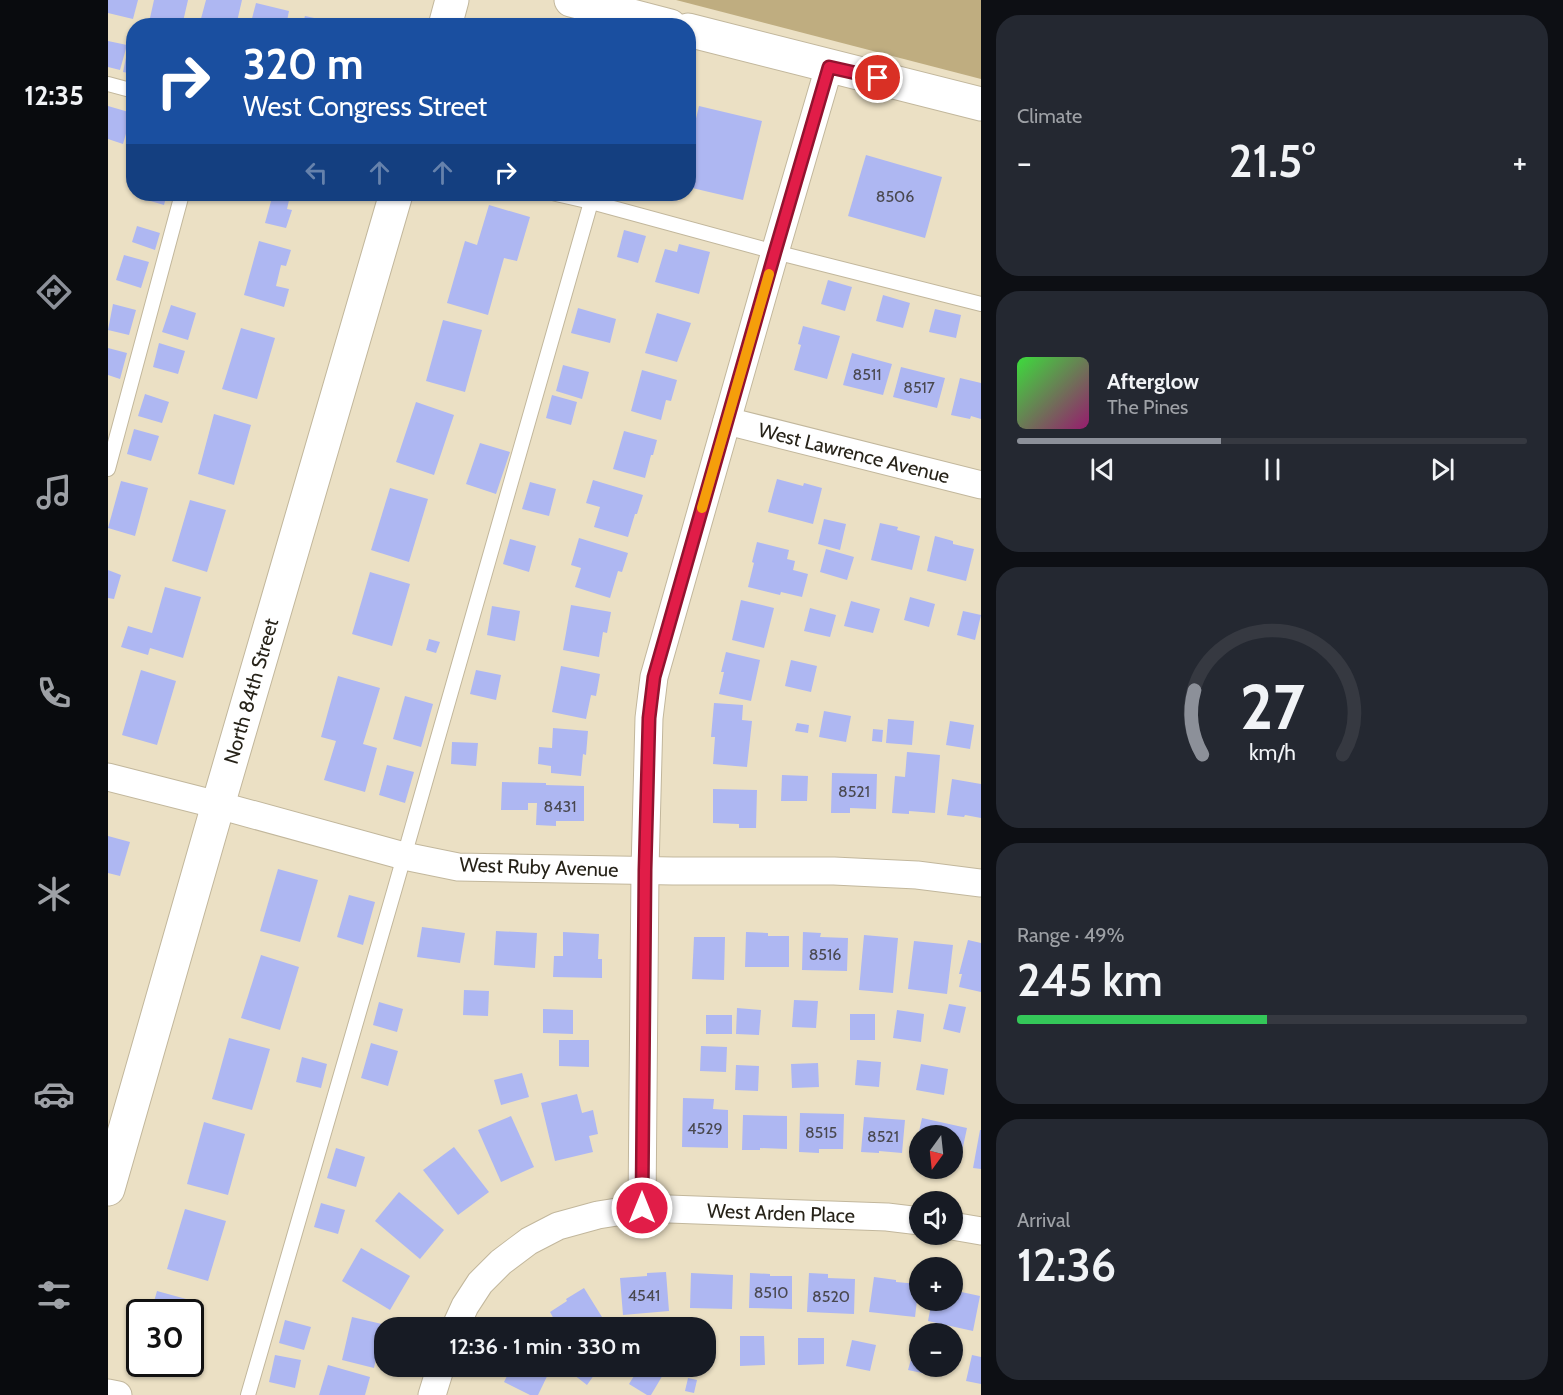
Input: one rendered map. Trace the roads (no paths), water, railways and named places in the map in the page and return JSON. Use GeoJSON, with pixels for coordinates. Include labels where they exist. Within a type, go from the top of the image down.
{"type":"FeatureCollection","features":[{"type":"Feature","properties":{"kind":"street"},"geometry":{"type":"LineString","coordinates":[[447,18],[452,0]]}},
{"type":"Feature","properties":{"kind":"street"},"geometry":{"type":"LineString","coordinates":[[571,0],[640,18]]}},
{"type":"Feature","properties":{"kind":"street"},"geometry":{"type":"LineString","coordinates":[[696,32],[981,104]]}},
{"type":"Feature","properties":{"kind":"street"},"geometry":{"type":"LineString","coordinates":[[642,1208],[645,870],[649,718],[654,677],[829,67]]}},
{"type":"Feature","properties":{"kind":"street","name":"North 84th Street"},"geometry":{"type":"LineString","coordinates":[[108,1189],[394,201]]}},
{"type":"Feature","properties":{"kind":"street","name":"West Lawrence Avenue"},"geometry":{"type":"LineString","coordinates":[[727,421],[981,485]]}},
{"type":"Feature","properties":{"kind":"street","name":"West Ruby Avenue"},"geometry":{"type":"LineString","coordinates":[[108,777],[404,856],[458,867],[834,872],[917,875],[981,883]]}},
{"type":"Feature","properties":{"kind":"street","name":"West Arden Place"},"geometry":{"type":"LineString","coordinates":[[460,1317],[480,1283],[501,1262],[529,1241],[558,1226],[598,1215],[642,1208],[909,1220]]}},
{"type":"Feature","properties":{"kind":"street"},"geometry":{"type":"LineString","coordinates":[[963,1228],[981,1231]]}},
{"type":"Feature","properties":{"kind":"street"},"geometry":{"type":"LineString","coordinates":[[432,1395],[438,1377]]}},
{"type":"Feature","properties":{"kind":"street"},"geometry":{"type":"LineString","coordinates":[[108,1393],[118,1395]]}},
{"type":"Feature","properties":{"kind":"lane"},"geometry":{"type":"LineString","coordinates":[[108,84],[126,89]]}},
{"type":"Feature","properties":{"kind":"lane"},"geometry":{"type":"LineString","coordinates":[[108,469],[180,201]]}},
{"type":"Feature","properties":{"kind":"lane"},"geometry":{"type":"LineString","coordinates":[[587,201],[981,304]]}},
{"type":"Feature","properties":{"kind":"lane"},"geometry":{"type":"LineString","coordinates":[[248,1395],[591,202]]}}]}
